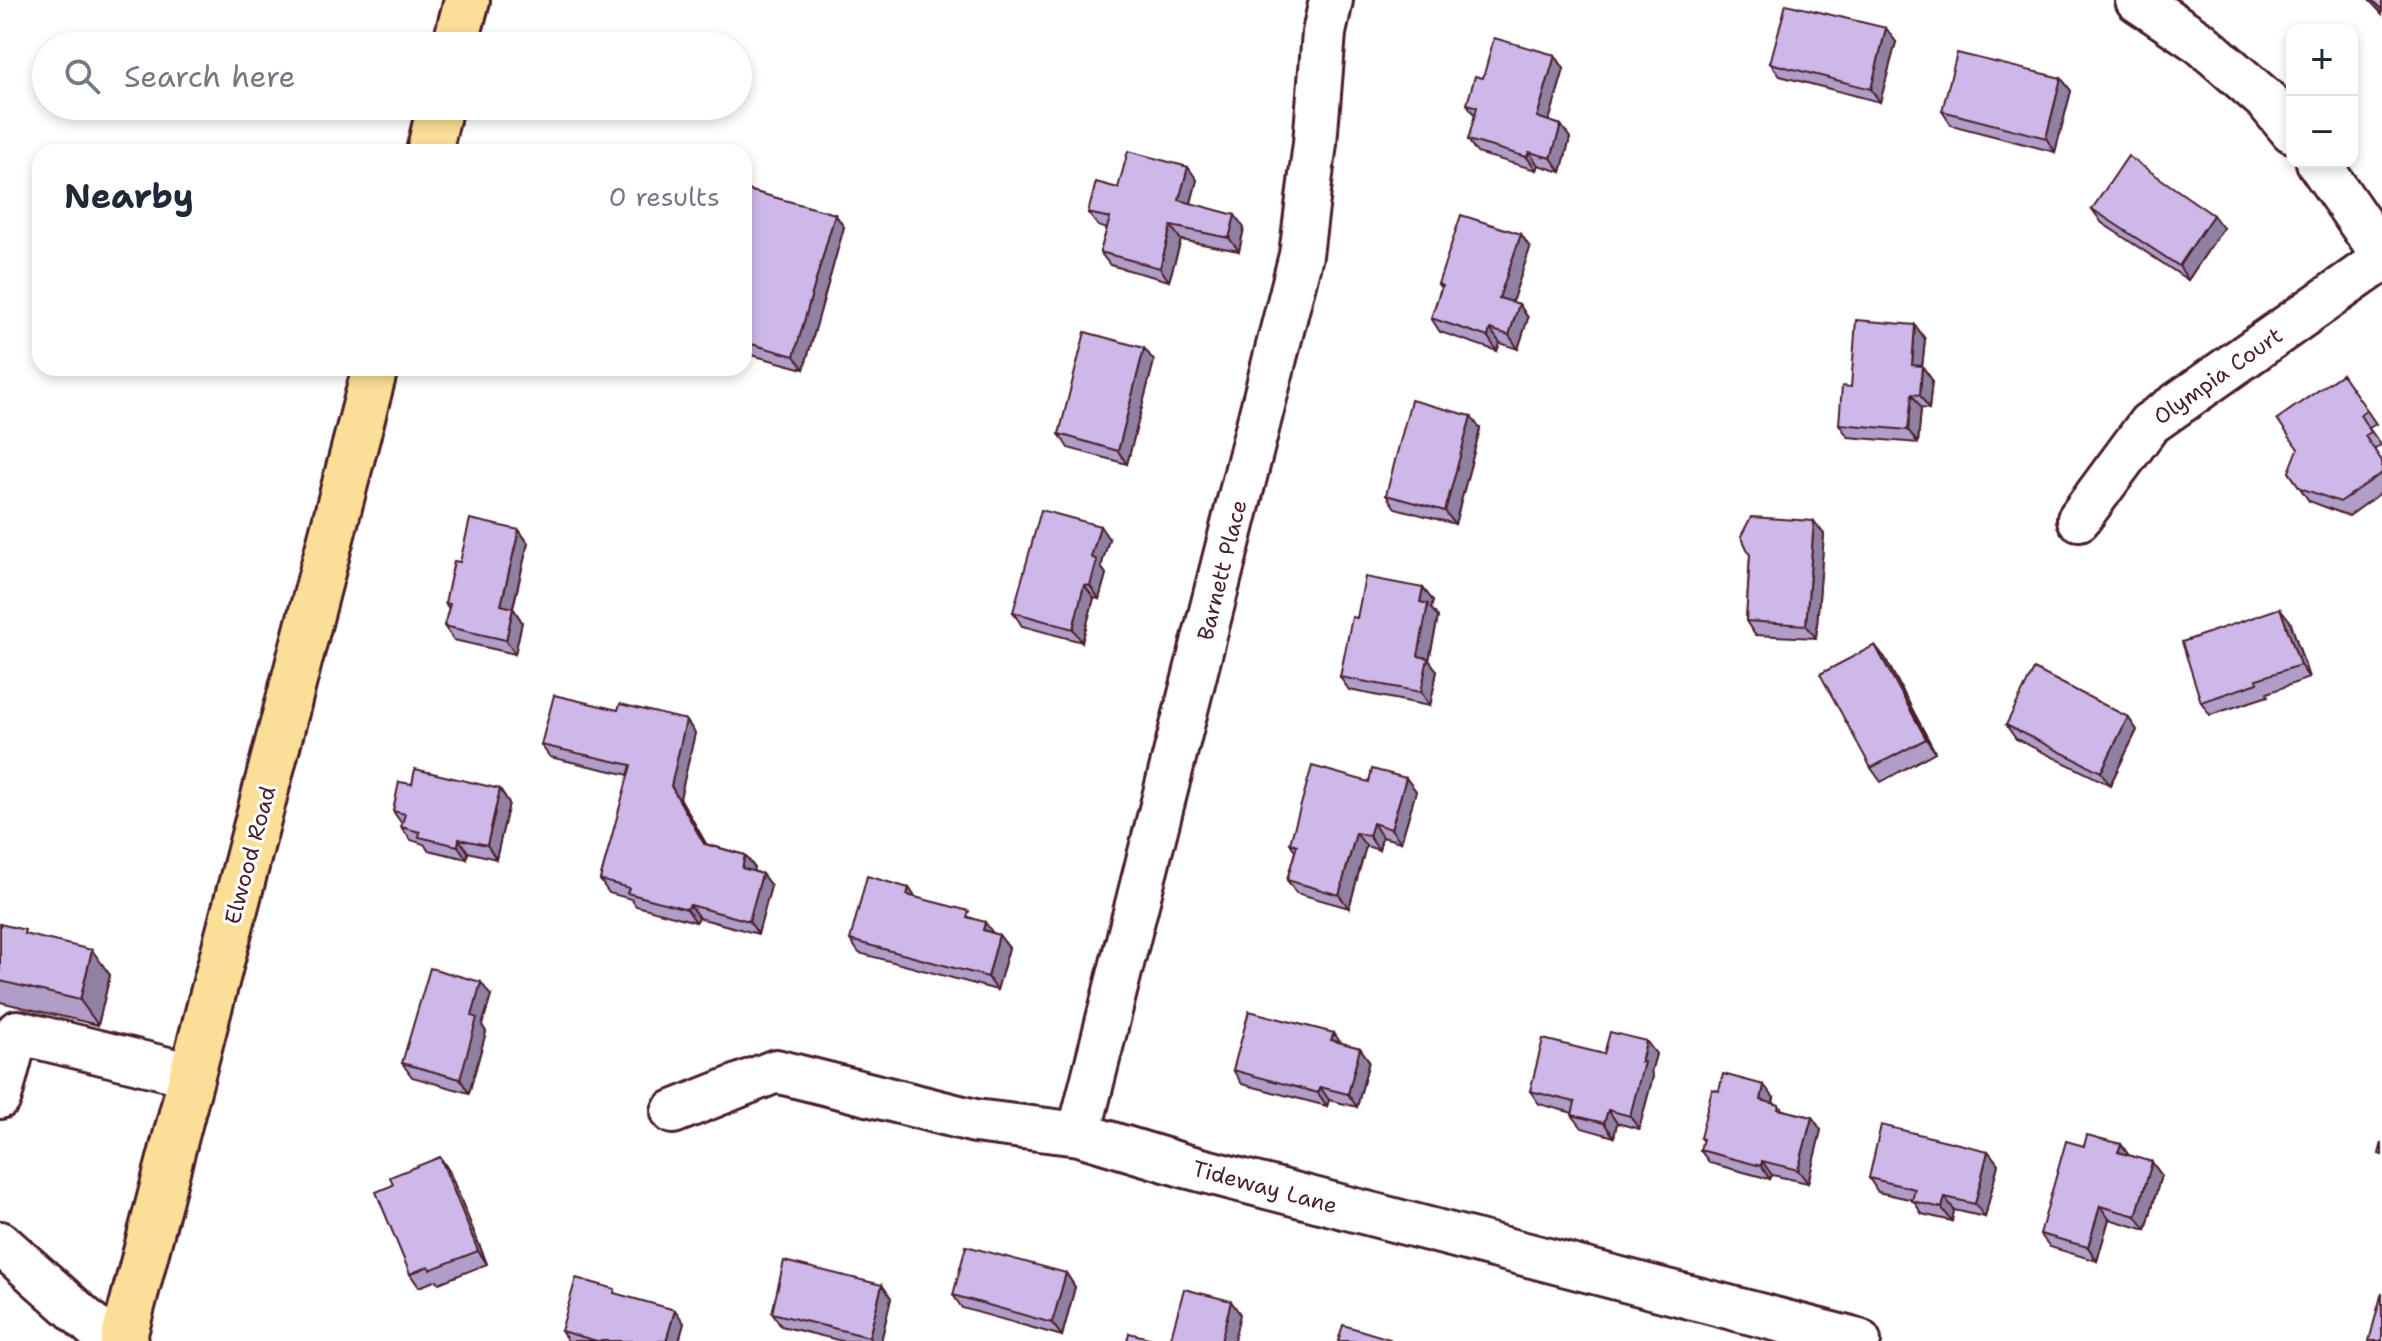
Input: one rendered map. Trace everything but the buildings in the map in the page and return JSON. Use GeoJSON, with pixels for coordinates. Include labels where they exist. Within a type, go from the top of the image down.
{"type":"FeatureCollection","features":[{"type":"Feature","properties":{"kind":"main road"},"geometry":{"type":"LineString","coordinates":[[459,32],[467,0]]}},
{"type":"Feature","properties":{"kind":"main road"},"geometry":{"type":"LineString","coordinates":[[431,144],[437,120]]}},
{"type":"Feature","properties":{"kind":"main road","name":"Elwood Road"},"geometry":{"type":"LineString","coordinates":[[123,1341],[373,376]]}},
{"type":"Feature","properties":{"kind":"street","name":"Barnett Place"},"geometry":{"type":"LineString","coordinates":[[1079,1134],[1301,255],[1324,33],[1331,0]]}},
{"type":"Feature","properties":{"kind":"street"},"geometry":{"type":"LineString","coordinates":[[2137,0],[2201,43],[2267,101],[2286,124]]}},
{"type":"Feature","properties":{"kind":"street"},"geometry":{"type":"LineString","coordinates":[[2322,168],[2382,257]]}},
{"type":"Feature","properties":{"kind":"street","name":"Olympia Court"},"geometry":{"type":"LineString","coordinates":[[2079,519],[2149,424],[2382,257]]}},
{"type":"Feature","properties":{"kind":"street"},"geometry":{"type":"LineString","coordinates":[[0,1097],[17,1032],[192,1075]]}},
{"type":"Feature","properties":{"kind":"street","name":"Tideway Lane"},"geometry":{"type":"LineString","coordinates":[[673,1112],[776,1071],[975,1121],[1079,1134],[1182,1165],[1859,1341]]}},
{"type":"Feature","properties":{"kind":"street"},"geometry":{"type":"LineString","coordinates":[[0,1243],[110,1341]]}}]}
